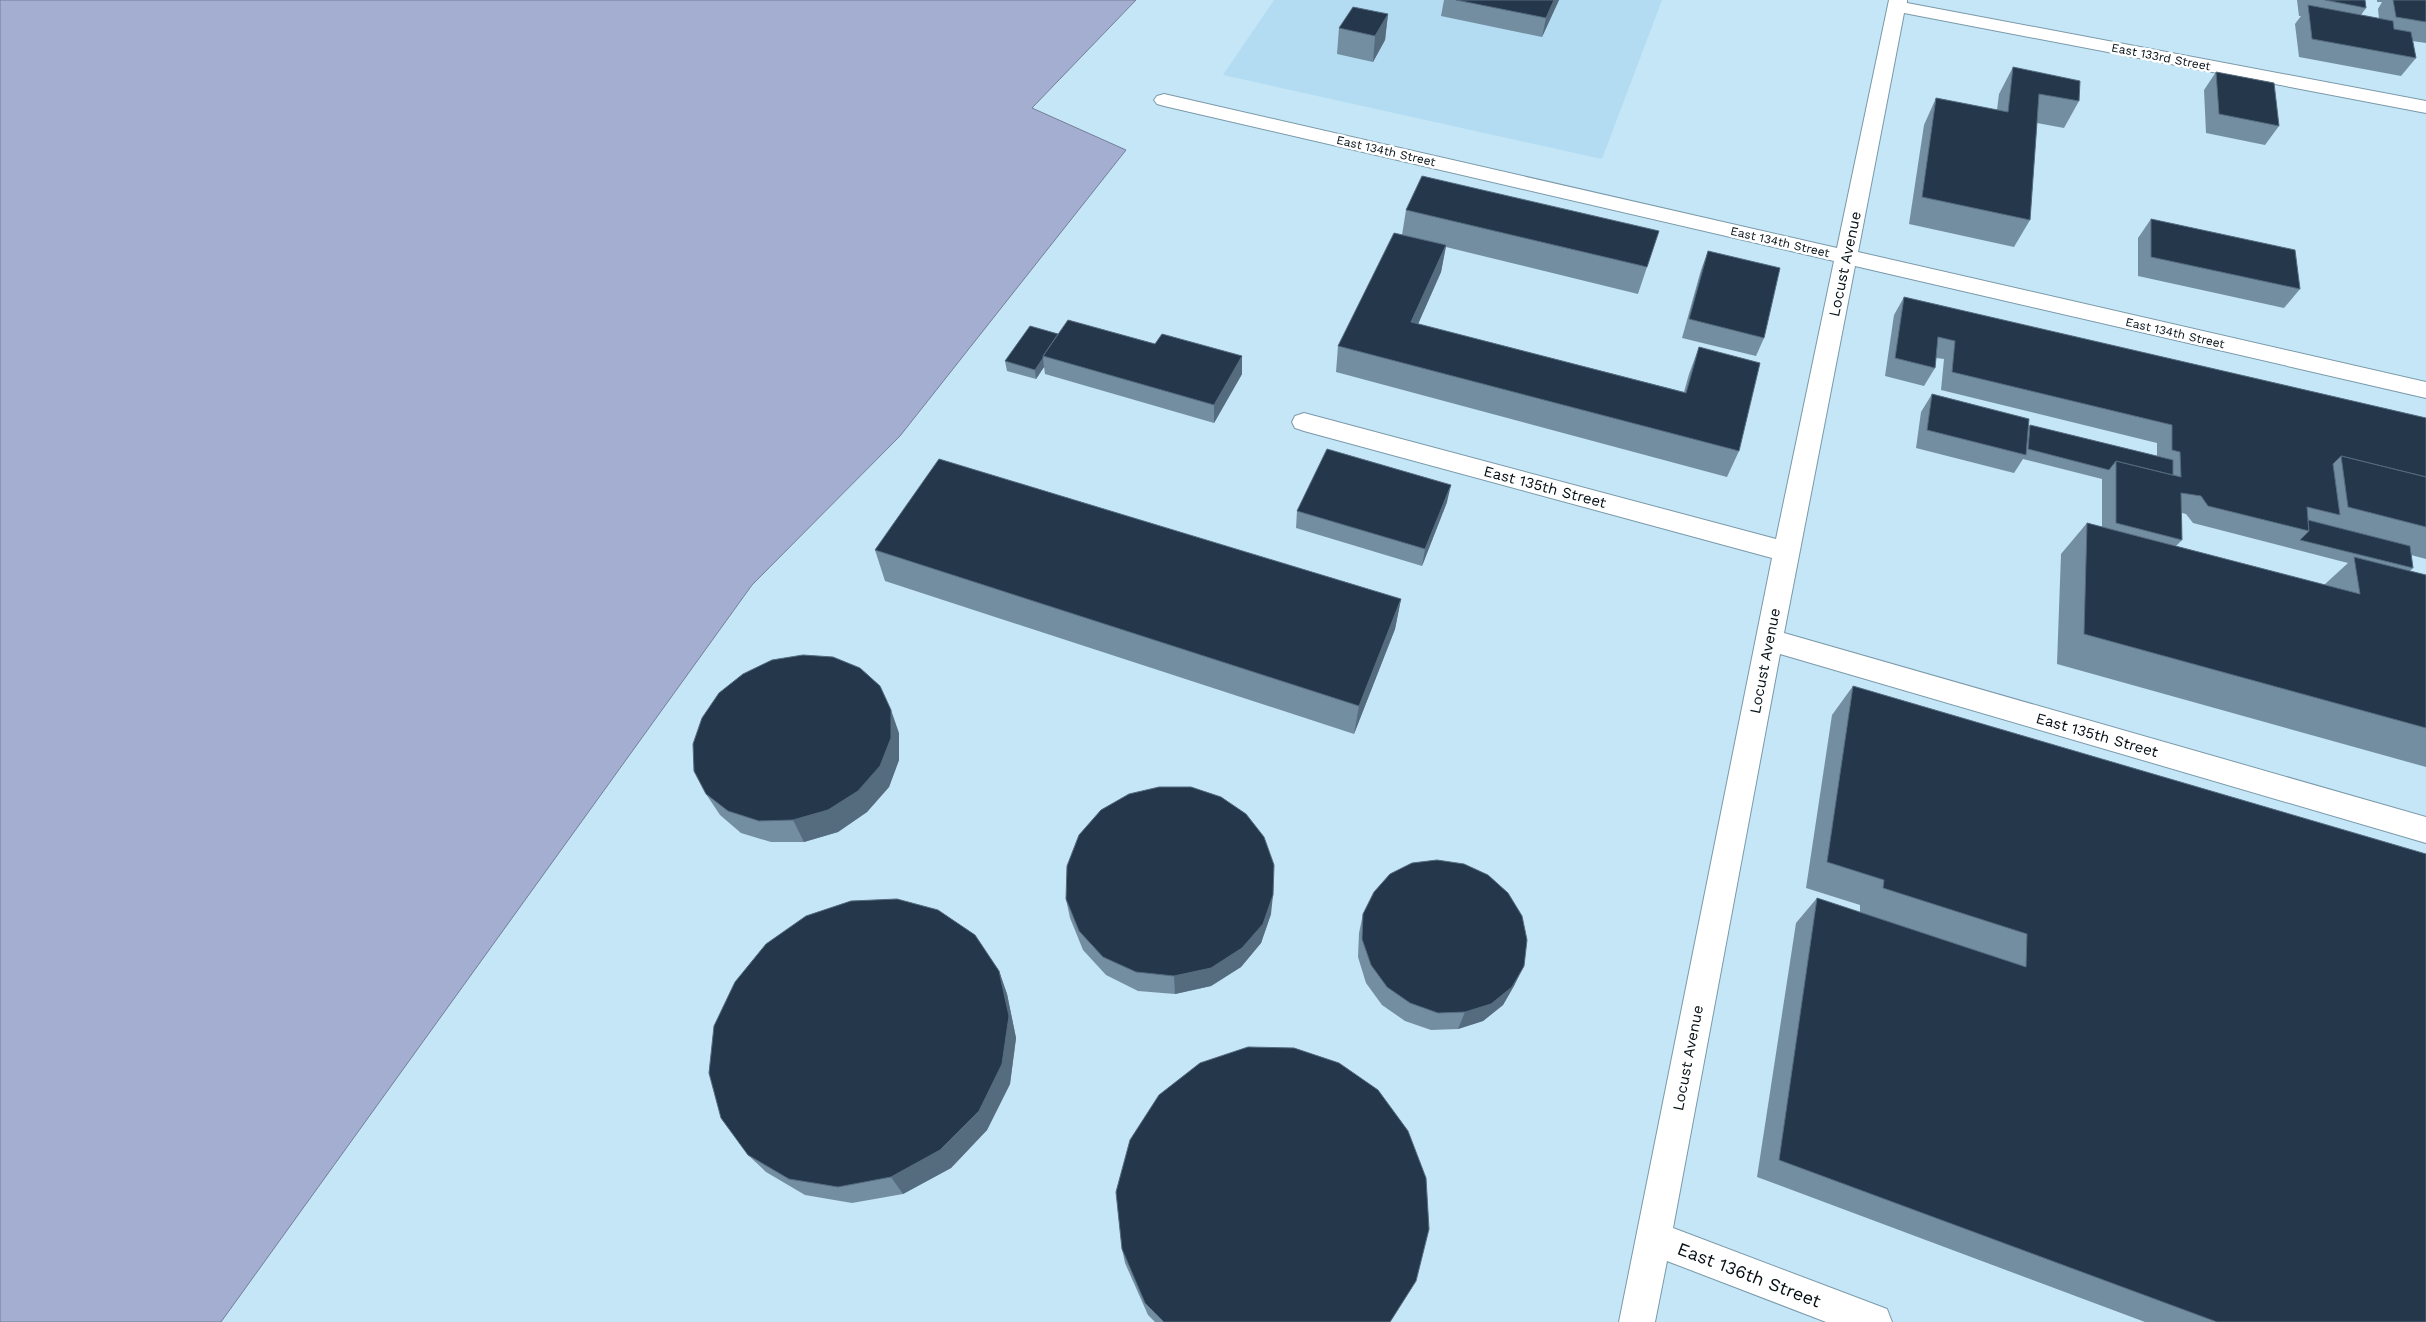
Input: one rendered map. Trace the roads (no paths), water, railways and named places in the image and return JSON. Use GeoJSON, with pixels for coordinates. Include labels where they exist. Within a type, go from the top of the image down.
{"type":"FeatureCollection","features":[{"type":"Feature","properties":{"kind":"street","name":"East 133rd Street"},"geometry":{"type":"LineString","coordinates":[[1897,3],[2426,107]]}},
{"type":"Feature","properties":{"kind":"street","name":"Locust Avenue"},"geometry":{"type":"LineString","coordinates":[[1637,1322],[1786,552],[1897,3]]}},
{"type":"Feature","properties":{"kind":"street","name":"East 134th Street"},"geometry":{"type":"LineString","coordinates":[[1164,100],[2426,390]]}},
{"type":"Feature","properties":{"kind":"street","name":"East 135th Street"},"geometry":{"type":"LineString","coordinates":[[1304,422],[1786,552]]}},
{"type":"Feature","properties":{"kind":"street","name":"East 135th Street"},"geometry":{"type":"LineString","coordinates":[[1769,640],[2426,830]]}},
{"type":"Feature","properties":{"kind":"street","name":"East 136th Street"},"geometry":{"type":"LineString","coordinates":[[1652,1238],[1874,1322]]}}]}
